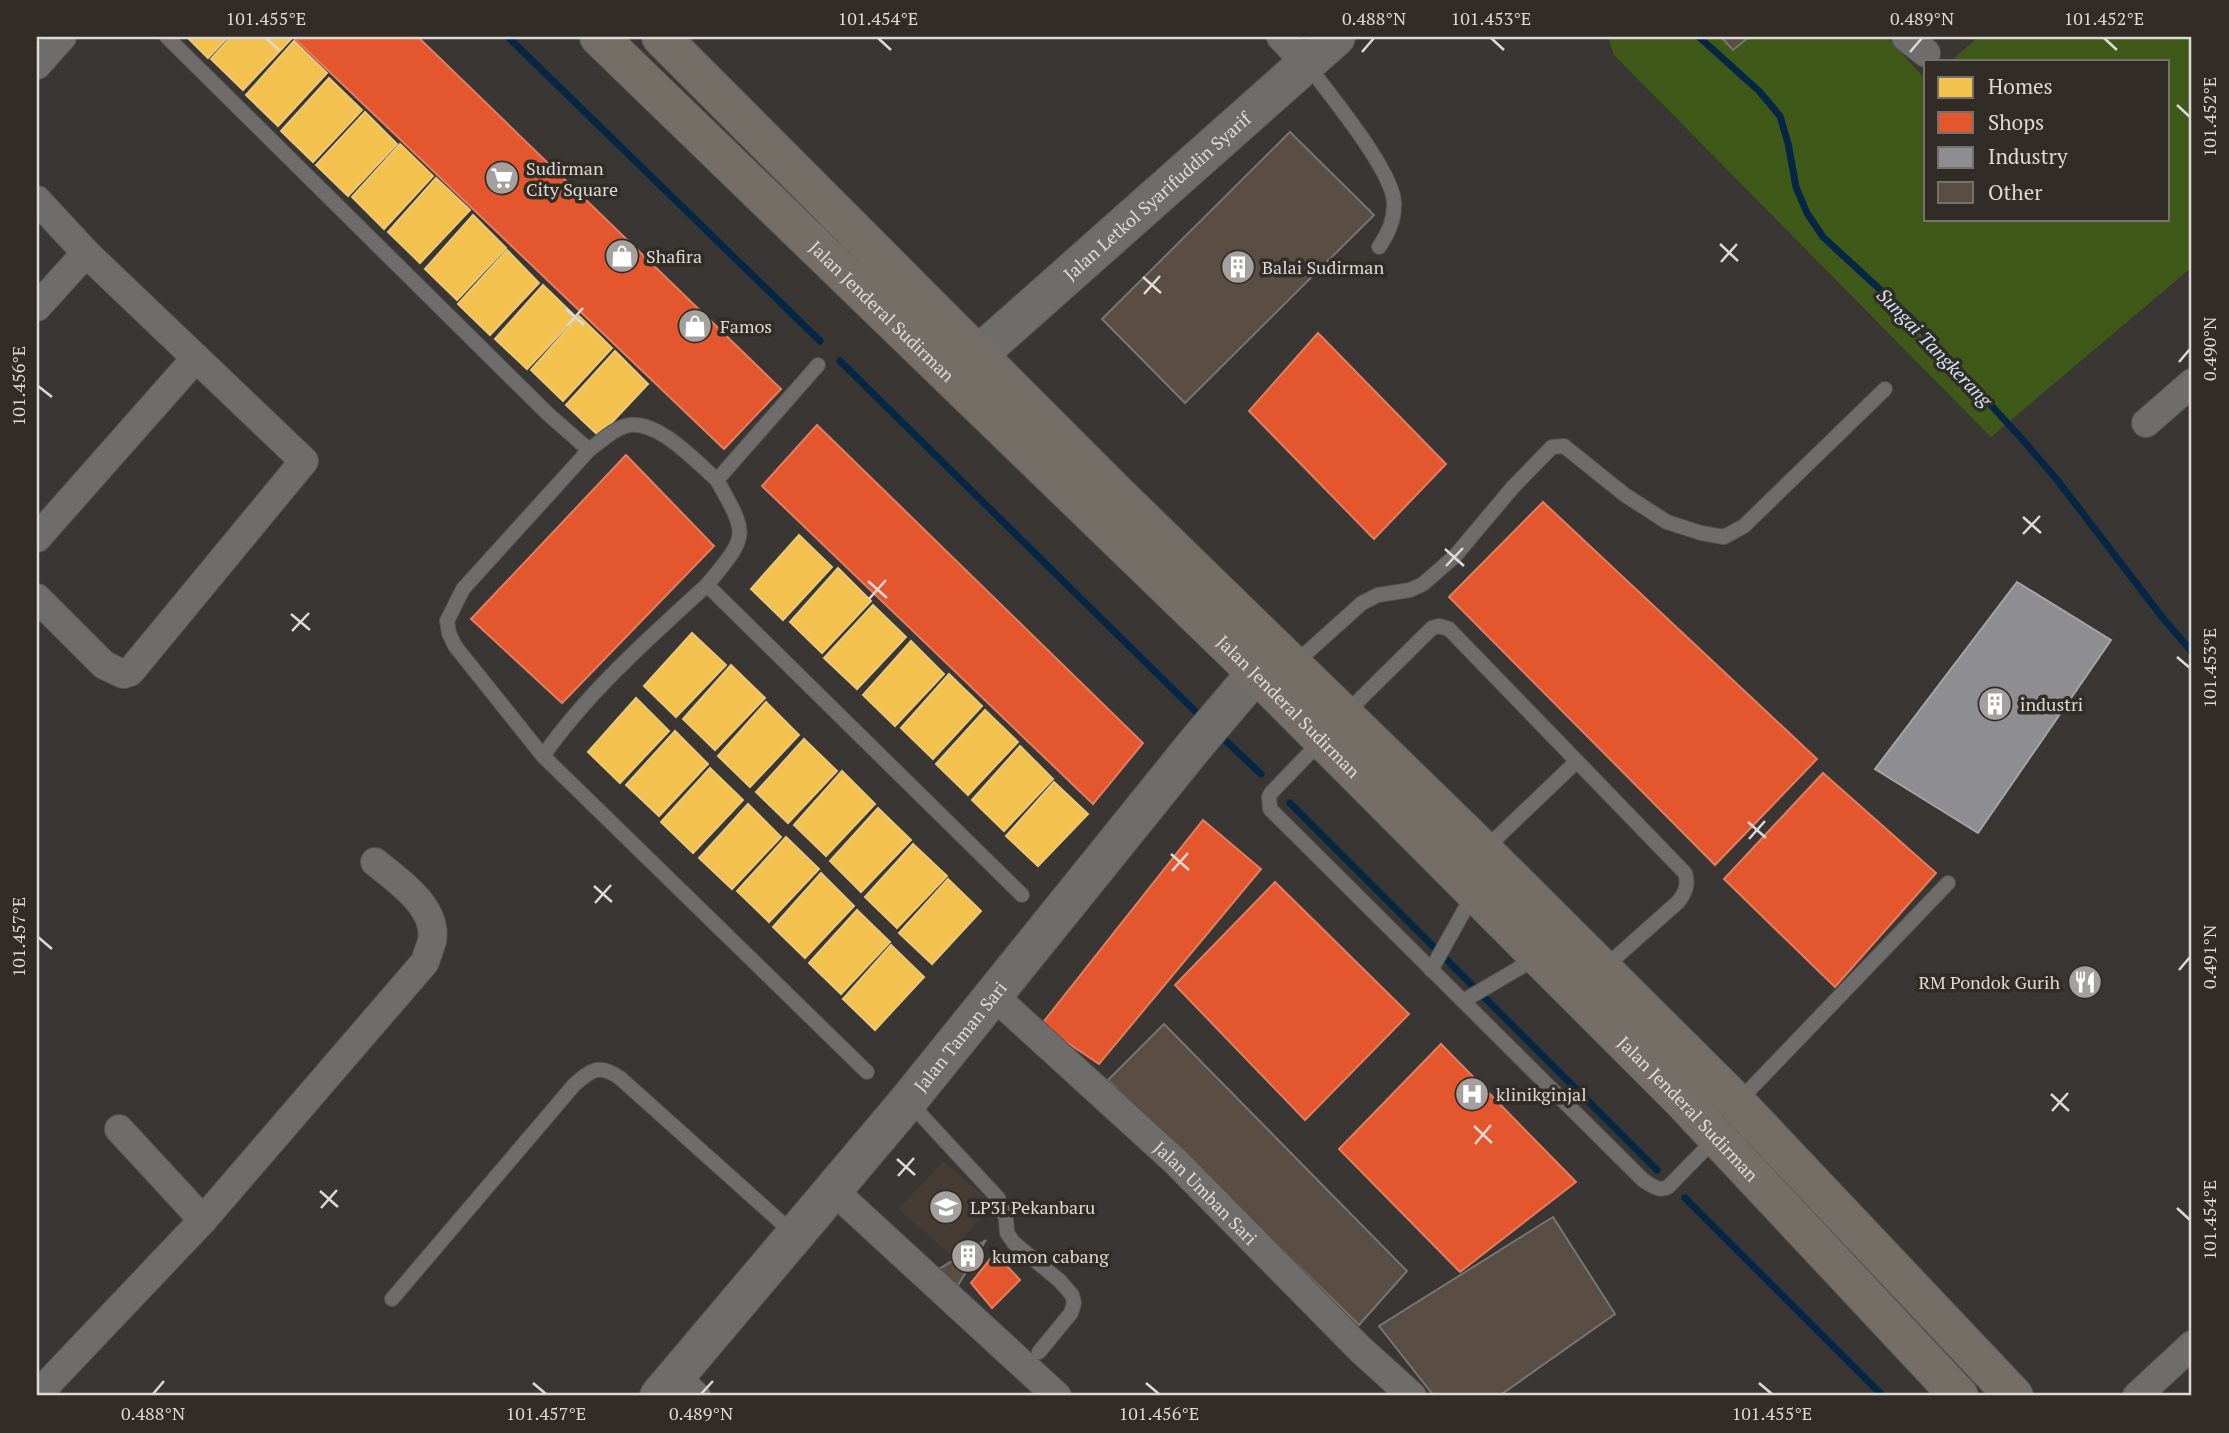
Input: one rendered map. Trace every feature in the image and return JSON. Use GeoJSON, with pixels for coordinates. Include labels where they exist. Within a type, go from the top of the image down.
{"type":"FeatureCollection","features":[{"type":"Feature","properties":{"kind":"main road","name":"Jalan Jenderal Sudirman"},"geometry":{"type":"LineString","coordinates":[[599,37],[1256,673],[1333,727],[1484,851],[1737,1103],[2014,1396]]}},
{"type":"Feature","properties":{"kind":"main road","name":"Jalan Jenderal Sudirman"},"geometry":{"type":"LineString","coordinates":[[661,37],[1117,494],[1293,665],[1333,727],[1474,892],[1717,1137],[1959,1396]]}},
{"type":"Feature","properties":{"kind":"street"},"geometry":{"type":"LineString","coordinates":[[37,65],[62,37]]}},
{"type":"Feature","properties":{"kind":"street","name":"Jalan Letkol Syarifuddin Syarif"},"geometry":{"type":"LineString","coordinates":[[979,354],[1294,50],[1336,37]]}},
{"type":"Feature","properties":{"kind":"street"},"geometry":{"type":"LineString","coordinates":[[37,200],[86,253],[304,461],[130,672],[122,674],[104,665],[37,598]]}},
{"type":"Feature","properties":{"kind":"street"},"geometry":{"type":"LineString","coordinates":[[37,307],[86,253]]}},
{"type":"Feature","properties":{"kind":"street"},"geometry":{"type":"LineString","coordinates":[[37,538],[196,358]]}},
{"type":"Feature","properties":{"kind":"street"},"geometry":{"type":"LineString","coordinates":[[2146,423],[2192,383]]}},
{"type":"Feature","properties":{"kind":"street","name":"Jalan Taman Sari"},"geometry":{"type":"LineString","coordinates":[[677,1390],[794,1234],[908,1101],[1256,673]]}},
{"type":"Feature","properties":{"kind":"street"},"geometry":{"type":"LineString","coordinates":[[41,1394],[203,1220],[425,962],[432,939],[430,921],[410,891],[375,862]]}},
{"type":"Feature","properties":{"kind":"street","name":"Jalan Umban Sari"},"geometry":{"type":"LineString","coordinates":[[993,996],[1175,1162],[1360,1349],[1412,1396]]}},
{"type":"Feature","properties":{"kind":"street"},"geometry":{"type":"LineString","coordinates":[[119,1129],[203,1220]]}},
{"type":"Feature","properties":{"kind":"street"},"geometry":{"type":"LineString","coordinates":[[833,1190],[1057,1396]]}},
{"type":"Feature","properties":{"kind":"street"},"geometry":{"type":"LineString","coordinates":[[2137,1396],[2192,1345]]}},
{"type":"Feature","properties":{"kind":"lane"},"geometry":{"type":"LineString","coordinates":[[167,37],[548,414],[589,450]]}},
{"type":"Feature","properties":{"kind":"lane"},"geometry":{"type":"LineString","coordinates":[[1294,50],[1375,158],[1392,191],[1393,216],[1388,234],[1379,247]]}},
{"type":"Feature","properties":{"kind":"lane"},"geometry":{"type":"LineString","coordinates":[[717,480],[818,365]]}},
{"type":"Feature","properties":{"kind":"lane"},"geometry":{"type":"LineString","coordinates":[[1293,665],[1362,603],[1423,584],[1455,556],[1513,487],[1552,447],[1564,446],[1632,500],[1667,522],[1724,537],[1744,526],[1885,389]]}},
{"type":"Feature","properties":{"kind":"lane"},"geometry":{"type":"LineString","coordinates":[[543,756],[561,730],[601,687],[707,585],[734,553],[740,537],[739,523],[717,480],[666,436],[654,429],[627,425],[589,450],[463,589],[447,621],[449,632],[455,646],[543,756],[867,1072]]}},
{"type":"Feature","properties":{"kind":"lane"},"geometry":{"type":"LineString","coordinates":[[707,585],[1021,895]]}},
{"type":"Feature","properties":{"kind":"lane"},"geometry":{"type":"LineString","coordinates":[[1601,970],[1678,902],[1684,895],[1688,881],[1685,873],[1444,626],[1432,628],[1271,793],[1268,804],[1270,809],[1433,966],[1651,1185],[1664,1190],[1717,1137]]}},
{"type":"Feature","properties":{"kind":"lane"},"geometry":{"type":"LineString","coordinates":[[1484,851],[1577,761]]}},
{"type":"Feature","properties":{"kind":"lane"},"geometry":{"type":"LineString","coordinates":[[1737,1103],[1948,884]]}},
{"type":"Feature","properties":{"kind":"lane"},"geometry":{"type":"LineString","coordinates":[[1433,966],[1474,892]]}},
{"type":"Feature","properties":{"kind":"lane"},"geometry":{"type":"LineString","coordinates":[[1466,999],[1539,957]]}},
{"type":"Feature","properties":{"kind":"lane"},"geometry":{"type":"LineString","coordinates":[[393,1299],[574,1085],[598,1069],[610,1070],[620,1078],[794,1234]]}},
{"type":"Feature","properties":{"kind":"lane"},"geometry":{"type":"LineString","coordinates":[[908,1101],[998,1198],[1006,1219],[1007,1233],[1014,1243],[1060,1281],[1072,1295],[1074,1303],[1071,1313],[1039,1352]]}},
{"type":"Feature","properties":{"kind":"shaded area","name":"LP3I Pekanbaru"},"geometry":{"type":"Polygon","coordinates":[[[943,1161],[993,1204],[949,1254],[899,1209],[943,1161]]]}},
{"type":"Feature","properties":{"kind":"green space"},"geometry":{"type":"Polygon","coordinates":[[[1608,37],[1887,37],[1924,78],[1924,220],[2170,220],[2170,60],[1952,60],[1978,37],[2192,37],[2192,267],[1991,437],[1614,55],[1608,37]]]}},
{"type":"Feature","properties":{"kind":"building: Homes"},"geometry":{"type":"Polygon","coordinates":[[[187,37],[228,37],[208,58],[187,37]]]}},
{"type":"Feature","properties":{"kind":"building: Homes"},"geometry":{"type":"Polygon","coordinates":[[[231,37],[292,38],[243,90],[211,59],[231,37]]]}},
{"type":"Feature","properties":{"kind":"building: Homes"},"geometry":{"type":"Polygon","coordinates":[[[294,41],[327,73],[278,126],[246,95],[294,41]]]}},
{"type":"Feature","properties":{"kind":"building: Homes"},"geometry":{"type":"Polygon","coordinates":[[[329,78],[362,110],[313,162],[281,131],[329,78]]]}},
{"type":"Feature","properties":{"kind":"building: Homes"},"geometry":{"type":"Polygon","coordinates":[[[365,112],[397,144],[348,196],[316,165],[365,112]]]}},
{"type":"Feature","properties":{"kind":"building: Homes"},"geometry":{"type":"Polygon","coordinates":[[[400,144],[433,176],[384,229],[352,197],[400,144]]]}},
{"type":"Feature","properties":{"kind":"building: Homes"},"geometry":{"type":"Polygon","coordinates":[[[436,178],[470,210],[420,263],[388,232],[436,178]]]}},
{"type":"Feature","properties":{"kind":"building: Homes"},"geometry":{"type":"Polygon","coordinates":[[[473,215],[506,248],[457,300],[425,269],[473,215]]]}},
{"type":"Feature","properties":{"kind":"building: Homes"},"geometry":{"type":"Polygon","coordinates":[[[507,250],[539,283],[490,335],[458,304],[507,250]]]}},
{"type":"Feature","properties":{"kind":"building: Homes"},"geometry":{"type":"Polygon","coordinates":[[[543,285],[576,317],[527,369],[495,339],[543,285]]]}},
{"type":"Feature","properties":{"kind":"building: Homes"},"geometry":{"type":"Polygon","coordinates":[[[579,316],[612,348],[563,401],[531,370],[579,316]]]}},
{"type":"Feature","properties":{"kind":"building: Homes"},"geometry":{"type":"Polygon","coordinates":[[[615,351],[648,384],[599,436],[566,405],[615,351]]]}},
{"type":"Feature","properties":{"kind":"building: Homes"},"geometry":{"type":"Polygon","coordinates":[[[799,535],[832,567],[783,620],[751,589],[799,535]]]}},
{"type":"Feature","properties":{"kind":"building: Homes"},"geometry":{"type":"Polygon","coordinates":[[[838,568],[871,601],[822,653],[790,622],[838,568]]]}},
{"type":"Feature","properties":{"kind":"building: Homes"},"geometry":{"type":"Polygon","coordinates":[[[873,605],[906,637],[857,689],[824,658],[873,605]]]}},
{"type":"Feature","properties":{"kind":"building: Homes"},"geometry":{"type":"Polygon","coordinates":[[[692,633],[726,665],[676,717],[644,686],[692,633]]]}},
{"type":"Feature","properties":{"kind":"building: Homes"},"geometry":{"type":"Polygon","coordinates":[[[911,641],[944,674],[895,726],[863,695],[911,641]]]}},
{"type":"Feature","properties":{"kind":"building: Homes"},"geometry":{"type":"Polygon","coordinates":[[[731,665],[765,698],[715,750],[683,719],[731,665]]]}},
{"type":"Feature","properties":{"kind":"building: Homes"},"geometry":{"type":"Polygon","coordinates":[[[949,674],[982,706],[933,759],[901,728],[949,674]]]}},
{"type":"Feature","properties":{"kind":"building: Homes"},"geometry":{"type":"Polygon","coordinates":[[[636,698],[669,731],[620,783],[588,752],[636,698]]]}},
{"type":"Feature","properties":{"kind":"building: Homes"},"geometry":{"type":"Polygon","coordinates":[[[766,702],[799,735],[750,787],[718,756],[766,702]]]}},
{"type":"Feature","properties":{"kind":"building: Homes"},"geometry":{"type":"Polygon","coordinates":[[[985,710],[1018,742],[968,795],[936,764],[985,710]]]}},
{"type":"Feature","properties":{"kind":"building: Homes"},"geometry":{"type":"Polygon","coordinates":[[[675,731],[708,764],[659,816],[626,785],[675,731]]]}},
{"type":"Feature","properties":{"kind":"building: Homes"},"geometry":{"type":"Polygon","coordinates":[[[804,739],[837,771],[788,823],[756,792],[804,739]]]}},
{"type":"Feature","properties":{"kind":"building: Homes"},"geometry":{"type":"Polygon","coordinates":[[[1020,746],[1053,779],[1004,831],[972,800],[1020,746]]]}},
{"type":"Feature","properties":{"kind":"building: Homes"},"geometry":{"type":"Polygon","coordinates":[[[710,768],[743,800],[693,853],[661,822],[710,768]]]}},
{"type":"Feature","properties":{"kind":"building: Homes"},"geometry":{"type":"Polygon","coordinates":[[[842,771],[875,804],[826,856],[794,825],[842,771]]]}},
{"type":"Feature","properties":{"kind":"building: Homes"},"geometry":{"type":"Polygon","coordinates":[[[1054,782],[1088,814],[1038,866],[1006,836],[1054,782]]]}},
{"type":"Feature","properties":{"kind":"building: Homes"},"geometry":{"type":"Polygon","coordinates":[[[748,804],[781,837],[732,889],[699,858],[748,804]]]}},
{"type":"Feature","properties":{"kind":"building: Homes"},"geometry":{"type":"Polygon","coordinates":[[[878,808],[911,840],[861,892],[830,861],[878,808]]]}},
{"type":"Feature","properties":{"kind":"building: Homes"},"geometry":{"type":"Polygon","coordinates":[[[786,837],[819,869],[769,922],[737,891],[786,837]]]}},
{"type":"Feature","properties":{"kind":"building: Homes"},"geometry":{"type":"Polygon","coordinates":[[[913,844],[947,876],[897,928],[865,897],[913,844]]]}},
{"type":"Feature","properties":{"kind":"building: Homes"},"geometry":{"type":"Polygon","coordinates":[[[821,873],[854,906],[805,958],[773,927],[821,873]]]}},
{"type":"Feature","properties":{"kind":"building: Homes"},"geometry":{"type":"Polygon","coordinates":[[[948,879],[981,911],[932,964],[899,933],[948,879]]]}},
{"type":"Feature","properties":{"kind":"building: Homes"},"geometry":{"type":"Polygon","coordinates":[[[857,910],[890,942],[841,994],[809,963],[857,910]]]}},
{"type":"Feature","properties":{"kind":"building: Homes"},"geometry":{"type":"Polygon","coordinates":[[[891,945],[924,977],[875,1030],[843,999],[891,945]]]}},
{"type":"Feature","properties":{"kind":"building: Shops"},"geometry":{"type":"Polygon","coordinates":[[[293,37],[418,37],[781,389],[724,449],[293,37]]]}},
{"type":"Feature","properties":{"kind":"building: Shops"},"geometry":{"type":"Polygon","coordinates":[[[1318,333],[1446,464],[1374,539],[1249,411],[1318,333]]]}},
{"type":"Feature","properties":{"kind":"building: Shops"},"geometry":{"type":"Polygon","coordinates":[[[817,425],[1143,743],[1093,804],[762,486],[817,425]]]}},
{"type":"Feature","properties":{"kind":"building: Shops"},"geometry":{"type":"Polygon","coordinates":[[[626,455],[714,546],[562,703],[471,619],[626,455]]]}},
{"type":"Feature","properties":{"kind":"building: Shops"},"geometry":{"type":"Polygon","coordinates":[[[1543,502],[1817,759],[1715,865],[1449,597],[1543,502]]]}},
{"type":"Feature","properties":{"kind":"building: Shops"},"geometry":{"type":"Polygon","coordinates":[[[1823,773],[1936,873],[1835,987],[1724,879],[1823,773]]]}},
{"type":"Feature","properties":{"kind":"building: Shops"},"geometry":{"type":"Polygon","coordinates":[[[1203,820],[1261,869],[1099,1064],[1041,1025],[1203,820]]]}},
{"type":"Feature","properties":{"kind":"building: Shops"},"geometry":{"type":"Polygon","coordinates":[[[1275,882],[1409,1014],[1305,1120],[1175,985],[1275,882]]]}},
{"type":"Feature","properties":{"kind":"building: Shops"},"geometry":{"type":"Polygon","coordinates":[[[1441,1044],[1576,1182],[1460,1272],[1339,1149],[1441,1044]]]}},
{"type":"Feature","properties":{"kind":"building: Shops"},"geometry":{"type":"Polygon","coordinates":[[[995,1253],[1020,1280],[992,1308],[971,1283],[995,1253]]]}},
{"type":"Feature","properties":{"kind":"building: Industry","name":"industri"},"geometry":{"type":"Polygon","coordinates":[[[2017,582],[2111,640],[1978,833],[1875,769],[2017,582]]]}},
{"type":"Feature","properties":{"kind":"building: Other"},"geometry":{"type":"Polygon","coordinates":[[[1721,37],[1749,37],[1733,50],[1721,37]]]}},
{"type":"Feature","properties":{"kind":"building: Other","name":"Balai Sudirman"},"geometry":{"type":"Polygon","coordinates":[[[1290,132],[1374,215],[1185,403],[1102,319],[1290,132]]]}},
{"type":"Feature","properties":{"kind":"building: Other"},"geometry":{"type":"Polygon","coordinates":[[[1164,1024],[1407,1271],[1359,1325],[1108,1080],[1164,1024]]]}},
{"type":"Feature","properties":{"kind":"building: Other"},"geometry":{"type":"Polygon","coordinates":[[[1553,1217],[1615,1314],[1499,1396],[1434,1396],[1379,1326],[1553,1217]]]}},
{"type":"Feature","properties":{"kind":"building: Other","name":"kumon cabang"},"geometry":{"type":"Polygon","coordinates":[[[986,1240],[958,1285],[934,1272],[986,1240]]]}},
{"type":"Feature","properties":{"kind":"waterway"},"geometry":{"type":"LineString","coordinates":[[508,37],[820,341]]}},
{"type":"Feature","properties":{"kind":"waterway","name":"Sungai Tangkerang"},"geometry":{"type":"LineString","coordinates":[[1699,37],[1759,91],[1780,116],[1796,187],[1807,213],[1823,237],[1911,318],[2022,439],[2192,652]]}},
{"type":"Feature","properties":{"kind":"waterway"},"geometry":{"type":"LineString","coordinates":[[840,361],[1200,716]]}},
{"type":"Feature","properties":{"kind":"waterway"},"geometry":{"type":"LineString","coordinates":[[1225,740],[1261,774]]}},
{"type":"Feature","properties":{"kind":"waterway"},"geometry":{"type":"LineString","coordinates":[[1290,803],[1657,1170]]}},
{"type":"Feature","properties":{"kind":"waterway"},"geometry":{"type":"LineString","coordinates":[[1685,1198],[1883,1396]]}},
{"type":"Feature","properties":{"kind":"place","name":"Sudirman City Square"},"geometry":{"type":"Point","coordinates":[502,178]}},
{"type":"Feature","properties":{"kind":"place","name":"Shafira"},"geometry":{"type":"Point","coordinates":[622,256]}},
{"type":"Feature","properties":{"kind":"place","name":"Balai Sudirman"},"geometry":{"type":"Point","coordinates":[1238,267]}},
{"type":"Feature","properties":{"kind":"place","name":"Famos"},"geometry":{"type":"Point","coordinates":[695,326]}},
{"type":"Feature","properties":{"kind":"place","name":"industri"},"geometry":{"type":"Point","coordinates":[1995,704]}},
{"type":"Feature","properties":{"kind":"place","name":"RM Pondok Gurih"},"geometry":{"type":"Point","coordinates":[2085,982]}},
{"type":"Feature","properties":{"kind":"place","name":"klinikginjal"},"geometry":{"type":"Point","coordinates":[1472,1094]}},
{"type":"Feature","properties":{"kind":"place","name":"LP3I Pekanbaru"},"geometry":{"type":"Point","coordinates":[946,1207]}},
{"type":"Feature","properties":{"kind":"place","name":"kumon cabang"},"geometry":{"type":"Point","coordinates":[968,1256]}}]}
